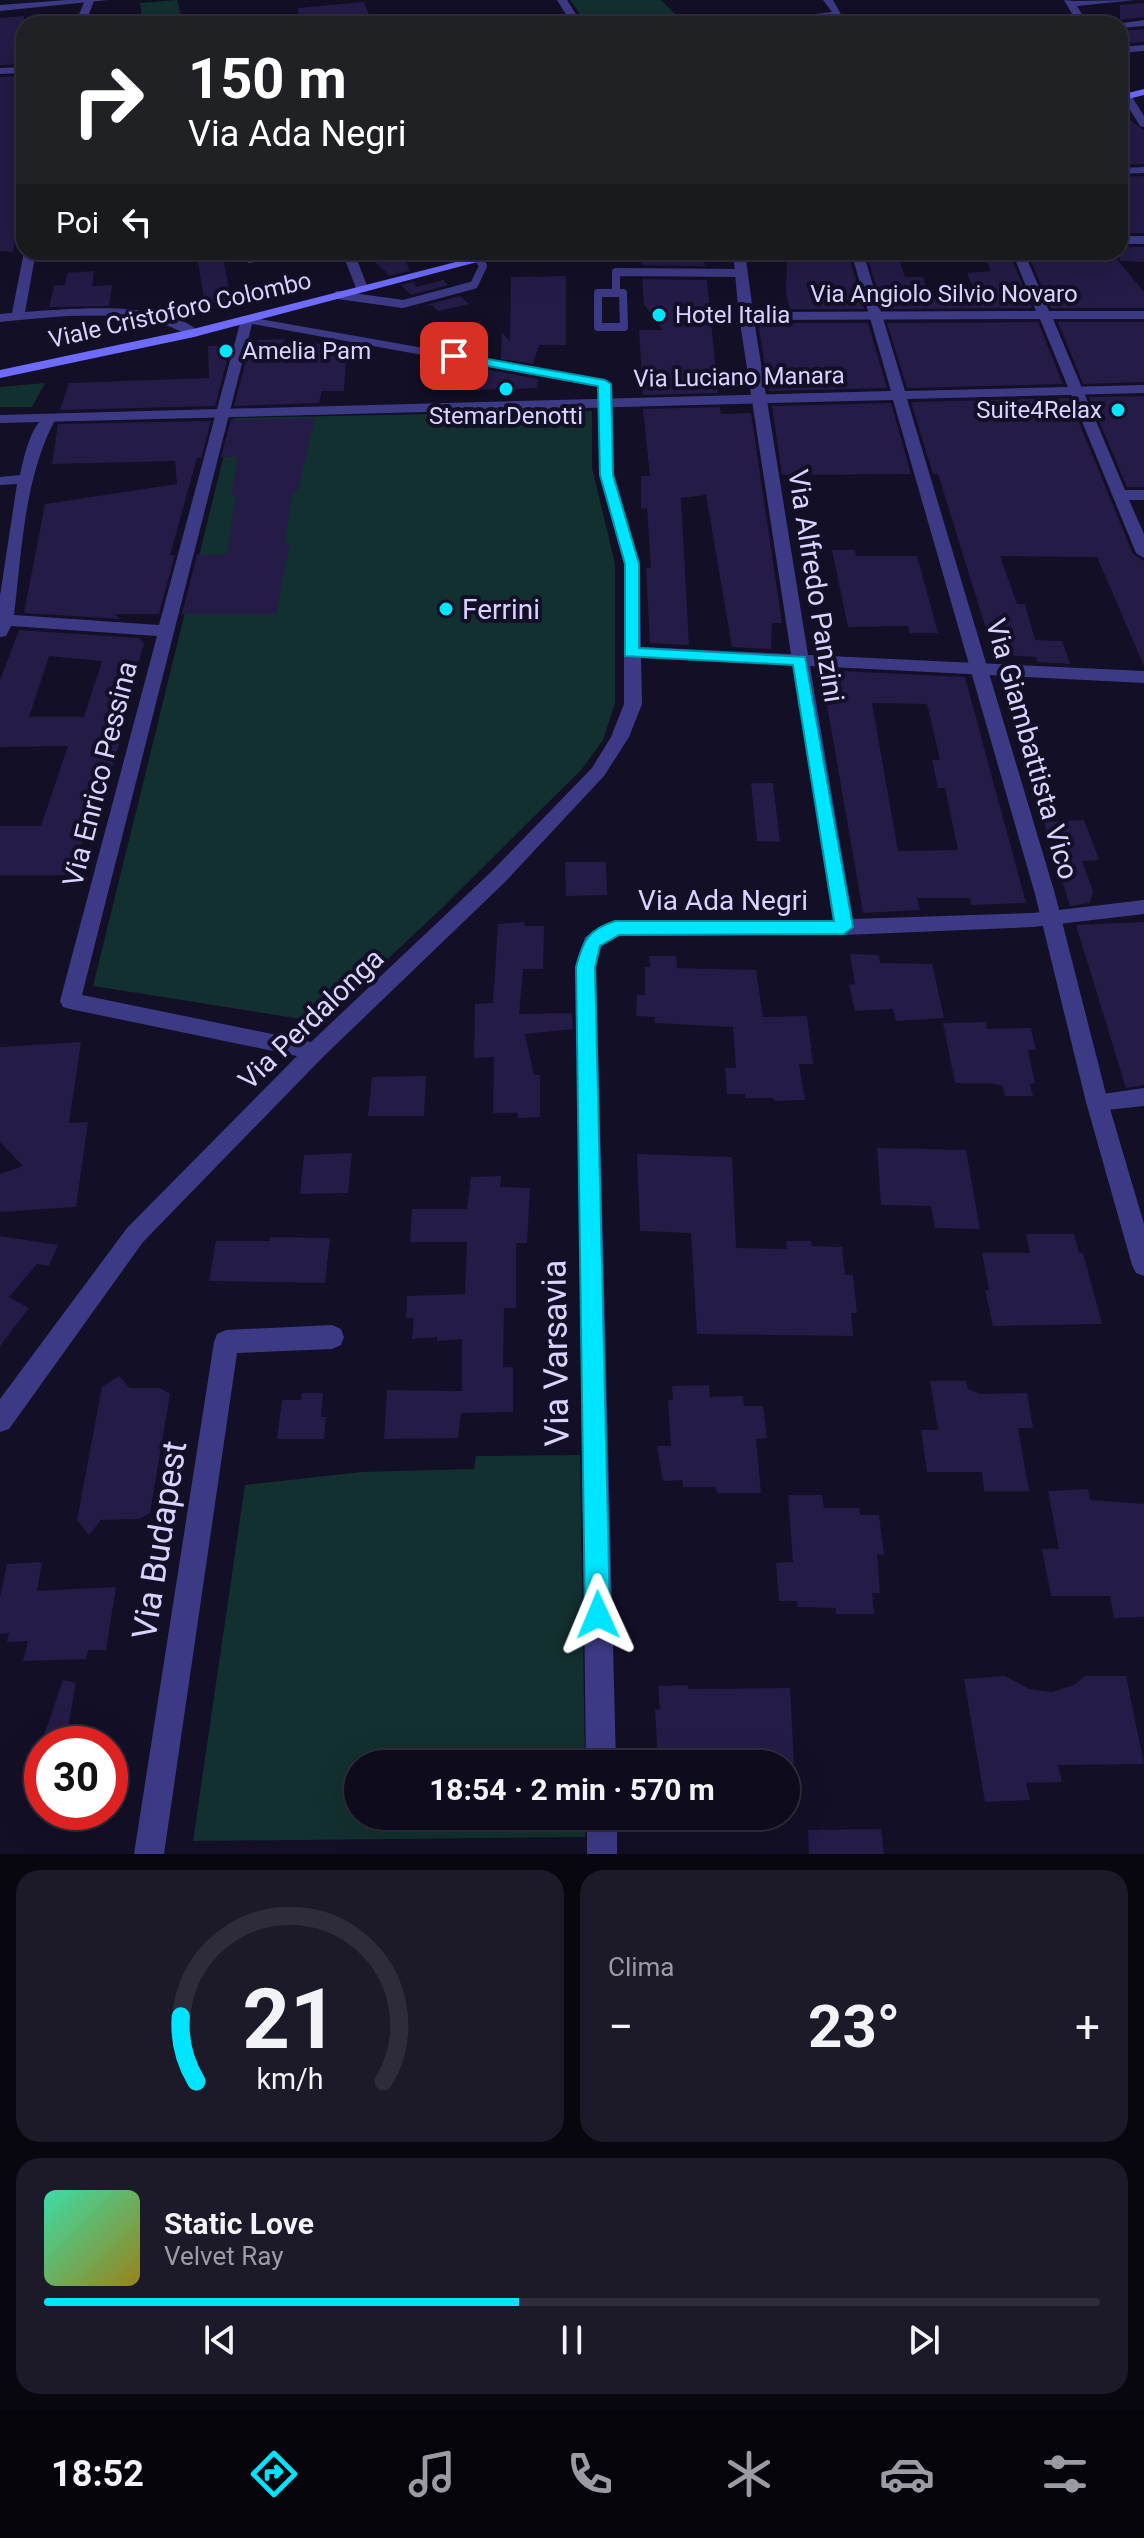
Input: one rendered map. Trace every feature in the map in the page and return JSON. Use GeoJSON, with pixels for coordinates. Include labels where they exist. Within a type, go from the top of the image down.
{"type":"FeatureCollection","features":[{"type":"Feature","properties":{"kind":"main road","name":"Viale Cristoforo Colombo"},"geometry":{"type":"LineString","coordinates":[[0,374],[194,333],[475,260]]}},
{"type":"Feature","properties":{"kind":"street"},"geometry":{"type":"LineString","coordinates":[[0,8],[103,0]]}},
{"type":"Feature","properties":{"kind":"street"},"geometry":{"type":"LineString","coordinates":[[825,16],[839,14],[828,0]]}},
{"type":"Feature","properties":{"kind":"street"},"geometry":{"type":"LineString","coordinates":[[1070,2],[1130,0]]}},
{"type":"Feature","properties":{"kind":"street"},"geometry":{"type":"LineString","coordinates":[[1128,101],[1144,124]]}},
{"type":"Feature","properties":{"kind":"street"},"geometry":{"type":"LineString","coordinates":[[18,316],[28,260]]}},
{"type":"Feature","properties":{"kind":"street"},"geometry":{"type":"LineString","coordinates":[[351,260],[362,288]]}},
{"type":"Feature","properties":{"kind":"street","name":"Via Alfredo Panzini"},"geometry":{"type":"LineString","coordinates":[[740,260],[757,398],[844,927]]}},
{"type":"Feature","properties":{"kind":"street","name":"Via Giambattista Vico"},"geometry":{"type":"LineString","coordinates":[[859,260],[1052,919],[1097,1102],[1144,1265]]}},
{"type":"Feature","properties":{"kind":"street"},"geometry":{"type":"LineString","coordinates":[[1022,260],[1144,553]]}},
{"type":"Feature","properties":{"kind":"street"},"geometry":{"type":"LineString","coordinates":[[0,318],[139,314],[184,323],[194,333]]}},
{"type":"Feature","properties":{"kind":"street","name":"Via Angiolo Silvio Novaro"},"geometry":{"type":"LineString","coordinates":[[745,316],[1144,315]]}},
{"type":"Feature","properties":{"kind":"street"},"geometry":{"type":"LineString","coordinates":[[247,319],[605,384],[604,402]]}},
{"type":"Feature","properties":{"kind":"street","name":"Via Enrico Pessina"},"geometry":{"type":"LineString","coordinates":[[247,319],[70,1001],[315,1051]]}},
{"type":"Feature","properties":{"kind":"street","name":"Via Luciano Manara"},"geometry":{"type":"LineString","coordinates":[[0,419],[1144,389]]}},
{"type":"Feature","properties":{"kind":"street","name":"Via Perdalonga"},"geometry":{"type":"LineString","coordinates":[[0,1420],[135,1235],[315,1051],[499,876],[598,772],[620,737],[633,704],[632,564],[607,475],[604,402]]}},
{"type":"Feature","properties":{"kind":"street"},"geometry":{"type":"LineString","coordinates":[[49,418],[43,426],[26,479],[2,626],[165,631]]}},
{"type":"Feature","properties":{"kind":"street"},"geometry":{"type":"LineString","coordinates":[[0,481],[26,479]]}},
{"type":"Feature","properties":{"kind":"street"},"geometry":{"type":"LineString","coordinates":[[1120,495],[1144,495]]}},
{"type":"Feature","properties":{"kind":"street"},"geometry":{"type":"LineString","coordinates":[[631,652],[1144,677]]}},
{"type":"Feature","properties":{"kind":"street","name":"Via Ada Negri"},"geometry":{"type":"LineString","coordinates":[[592,942],[615,928],[844,927],[1052,919],[1144,907]]}},
{"type":"Feature","properties":{"kind":"street","name":"Via Varsavia"},"geometry":{"type":"LineString","coordinates":[[592,942],[586,967],[601,1750]]}},
{"type":"Feature","properties":{"kind":"street"},"geometry":{"type":"LineString","coordinates":[[1097,1102],[1144,1097]]}},
{"type":"Feature","properties":{"kind":"street","name":"Via Budapest"},"geometry":{"type":"LineString","coordinates":[[149,1854],[226,1342],[332,1337]]}},
{"type":"Feature","properties":{"kind":"street"},"geometry":{"type":"LineString","coordinates":[[602,1830],[602,1854]]}},
{"type":"Feature","properties":{"kind":"lane"},"geometry":{"type":"LineString","coordinates":[[338,295],[403,304],[474,285],[483,266],[480,260]]}},
{"type":"Feature","properties":{"kind":"lane"},"geometry":{"type":"LineString","coordinates":[[616,293],[616,272],[742,273]]}},
{"type":"Feature","properties":{"kind":"lane"},"geometry":{"type":"LineString","coordinates":[[598,293],[616,293],[623,293],[624,327],[598,327],[598,293]]}},
{"type":"Feature","properties":{"kind":"green space"},"geometry":{"type":"Polygon","coordinates":[[[177,0],[181,16],[142,16],[140,3],[177,0]]]}},
{"type":"Feature","properties":{"kind":"green space"},"geometry":{"type":"Polygon","coordinates":[[[570,0],[661,0],[677,16],[581,16],[570,0]]]}},
{"type":"Feature","properties":{"kind":"green space"},"geometry":{"type":"Polygon","coordinates":[[[45,383],[32,407],[0,407],[0,387],[45,383]]]}},
{"type":"Feature","properties":{"kind":"green space"},"geometry":{"type":"Polygon","coordinates":[[[592,411],[592,468],[615,563],[615,703],[603,740],[582,769],[440,910],[320,1022],[93,986],[233,418],[592,411]]]}},
{"type":"Feature","properties":{"kind":"green space"},"geometry":{"type":"Polygon","coordinates":[[[580,1455],[585,1750],[344,1750],[344,1830],[585,1830],[585,1837],[193,1841],[245,1485],[361,1472],[474,1469],[476,1456],[580,1455]]]}},
{"type":"Feature","properties":{"kind":"building"},"geometry":{"type":"Polygon","coordinates":[[[364,2],[370,16],[298,16],[298,8],[364,2]]]}},
{"type":"Feature","properties":{"kind":"building"},"geometry":{"type":"Polygon","coordinates":[[[1144,3],[1144,17],[1128,19],[1128,16],[1120,16],[1120,5],[1144,3]]]}},
{"type":"Feature","properties":{"kind":"building"},"geometry":{"type":"Polygon","coordinates":[[[16,17],[16,64],[0,65],[0,18],[16,17]]]}},
{"type":"Feature","properties":{"kind":"building"},"geometry":{"type":"Polygon","coordinates":[[[1144,29],[1144,42],[1128,43],[1128,30],[1144,29]]]}},
{"type":"Feature","properties":{"kind":"building"},"geometry":{"type":"Polygon","coordinates":[[[16,76],[16,233],[13,252],[0,251],[0,77],[16,76]]]}},
{"type":"Feature","properties":{"kind":"building"},"geometry":{"type":"Polygon","coordinates":[[[1128,119],[1144,130],[1144,164],[1128,165],[1128,119]]]}},
{"type":"Feature","properties":{"kind":"building"},"geometry":{"type":"Polygon","coordinates":[[[1144,176],[1144,233],[1128,233],[1128,177],[1144,176]]]}},
{"type":"Feature","properties":{"kind":"building"},"geometry":{"type":"Polygon","coordinates":[[[1128,247],[1144,247],[1144,262],[1120,261],[1128,260],[1128,247]]]}},
{"type":"Feature","properties":{"kind":"building"},"geometry":{"type":"Polygon","coordinates":[[[197,260],[224,260],[230,294],[226,295],[226,302],[205,304],[197,260]]]}},
{"type":"Feature","properties":{"kind":"building"},"geometry":{"type":"Polygon","coordinates":[[[373,260],[405,260],[410,271],[390,276],[373,260]]]}},
{"type":"Feature","properties":{"kind":"building"},"geometry":{"type":"Polygon","coordinates":[[[642,260],[704,260],[705,266],[642,265],[642,260]]]}},
{"type":"Feature","properties":{"kind":"building"},"geometry":{"type":"Polygon","coordinates":[[[787,260],[850,260],[864,309],[790,309],[786,294],[787,260]]]}},
{"type":"Feature","properties":{"kind":"building"},"geometry":{"type":"Polygon","coordinates":[[[868,260],[900,260],[905,277],[923,277],[929,297],[977,297],[967,273],[991,271],[986,260],[1012,260],[1032,308],[883,309],[868,260]]]}},
{"type":"Feature","properties":{"kind":"building"},"geometry":{"type":"Polygon","coordinates":[[[1030,260],[1118,260],[1144,292],[1144,308],[1051,308],[1030,260]]]}},
{"type":"Feature","properties":{"kind":"building"},"geometry":{"type":"Polygon","coordinates":[[[94,271],[92,286],[112,285],[109,306],[49,307],[54,286],[65,285],[67,273],[94,271]]]}},
{"type":"Feature","properties":{"kind":"building"},"geometry":{"type":"Polygon","coordinates":[[[566,276],[566,345],[539,345],[533,364],[501,359],[502,333],[510,341],[511,277],[566,276]]]}},
{"type":"Feature","properties":{"kind":"building"},"geometry":{"type":"Polygon","coordinates":[[[642,279],[707,280],[718,393],[643,395],[639,330],[663,330],[644,304],[642,279]]]}},
{"type":"Feature","properties":{"kind":"building"},"geometry":{"type":"Polygon","coordinates":[[[443,280],[448,285],[411,295],[401,285],[414,282],[416,287],[443,280]]]}},
{"type":"Feature","properties":{"kind":"building"},"geometry":{"type":"Polygon","coordinates":[[[460,296],[469,304],[438,311],[432,305],[423,306],[460,296]]]}},
{"type":"Feature","properties":{"kind":"building"},"geometry":{"type":"Polygon","coordinates":[[[1038,322],[1063,384],[907,388],[887,323],[1038,322]]]}},
{"type":"Feature","properties":{"kind":"building"},"geometry":{"type":"Polygon","coordinates":[[[1058,322],[1144,322],[1144,382],[1083,384],[1058,322]]]}},
{"type":"Feature","properties":{"kind":"building"},"geometry":{"type":"Polygon","coordinates":[[[758,323],[868,323],[887,388],[769,391],[758,323]]]}},
{"type":"Feature","properties":{"kind":"building"},"geometry":{"type":"Polygon","coordinates":[[[285,339],[284,342],[347,345],[344,391],[322,391],[319,403],[234,406],[250,345],[258,340],[285,339]]]}},
{"type":"Feature","properties":{"kind":"building"},"geometry":{"type":"Polygon","coordinates":[[[231,345],[215,406],[60,410],[69,383],[209,378],[208,346],[231,345]]]}},
{"type":"Feature","properties":{"kind":"building"},"geometry":{"type":"Polygon","coordinates":[[[452,363],[538,379],[537,388],[442,391],[452,363]]]}},
{"type":"Feature","properties":{"kind":"building"},"geometry":{"type":"Polygon","coordinates":[[[1144,396],[1144,487],[1127,487],[1089,397],[1144,396]]]}},
{"type":"Feature","properties":{"kind":"building"},"geometry":{"type":"Polygon","coordinates":[[[1069,398],[1133,554],[1144,561],[1144,666],[1097,557],[1000,556],[1017,604],[1025,604],[1035,640],[1062,641],[1070,664],[1037,662],[1036,657],[1001,655],[994,629],[986,629],[938,474],[933,474],[911,402],[1069,398]]]}},
{"type":"Feature","properties":{"kind":"building"},"geometry":{"type":"Polygon","coordinates":[[[891,403],[911,474],[782,475],[772,406],[891,403]]]}},
{"type":"Feature","properties":{"kind":"building"},"geometry":{"type":"Polygon","coordinates":[[[720,407],[721,414],[751,413],[782,623],[772,623],[771,649],[732,647],[706,495],[681,498],[689,645],[650,643],[646,568],[651,568],[647,508],[641,509],[641,476],[650,476],[643,409],[720,407]]]}},
{"type":"Feature","properties":{"kind":"building"},"geometry":{"type":"Polygon","coordinates":[[[315,418],[297,493],[293,493],[284,543],[290,542],[276,614],[182,614],[197,555],[227,554],[236,495],[231,495],[238,457],[221,457],[231,420],[315,418]]]}},
{"type":"Feature","properties":{"kind":"building"},"geometry":{"type":"Polygon","coordinates":[[[211,421],[201,458],[197,458],[170,555],[175,555],[159,614],[115,614],[120,619],[24,613],[45,504],[177,484],[175,461],[52,464],[58,424],[211,421]]]}},
{"type":"Feature","properties":{"kind":"building"},"geometry":{"type":"Polygon","coordinates":[[[832,550],[855,550],[856,556],[917,556],[938,633],[910,633],[908,626],[848,627],[832,550]]]}},
{"type":"Feature","properties":{"kind":"building"},"geometry":{"type":"Polygon","coordinates":[[[19,630],[139,638],[144,643],[117,738],[121,738],[93,828],[86,830],[71,875],[0,875],[0,826],[41,826],[68,746],[0,747],[0,680],[19,630]],[[49,656],[29,717],[84,717],[102,661],[49,656]]]}},
{"type":"Feature","properties":{"kind":"building"},"geometry":{"type":"Polygon","coordinates":[[[821,670],[965,677],[1026,903],[971,905],[970,898],[917,898],[920,910],[863,913],[821,670]],[[872,703],[898,851],[958,850],[945,788],[938,788],[932,760],[940,760],[927,704],[872,703]]]}},
{"type":"Feature","properties":{"kind":"building"},"geometry":{"type":"Polygon","coordinates":[[[751,783],[773,783],[780,842],[757,841],[751,783]]]}},
{"type":"Feature","properties":{"kind":"building"},"geometry":{"type":"Polygon","coordinates":[[[1084,820],[1099,860],[1082,861],[1093,891],[1090,903],[1070,906],[1044,822],[1084,820]]]}},
{"type":"Feature","properties":{"kind":"building"},"geometry":{"type":"Polygon","coordinates":[[[565,862],[606,862],[607,895],[566,896],[565,862]]]}},
{"type":"Feature","properties":{"kind":"building"},"geometry":{"type":"Polygon","coordinates":[[[524,922],[525,926],[544,926],[543,969],[523,969],[519,1014],[572,1013],[573,1029],[525,1034],[534,1075],[540,1075],[540,1117],[518,1118],[518,1113],[493,1113],[494,1057],[474,1058],[475,1004],[493,1003],[498,924],[524,922]]]}},
{"type":"Feature","properties":{"kind":"building"},"geometry":{"type":"Polygon","coordinates":[[[1144,922],[1144,1085],[1126,1088],[1076,925],[1144,922]]]}},
{"type":"Feature","properties":{"kind":"building"},"geometry":{"type":"Polygon","coordinates":[[[850,954],[879,955],[880,963],[932,964],[944,1018],[896,1021],[893,1009],[855,1011],[849,985],[855,984],[850,954]]]}},
{"type":"Feature","properties":{"kind":"building"},"geometry":{"type":"Polygon","coordinates":[[[649,956],[676,956],[677,968],[756,970],[763,1017],[807,1016],[813,1064],[799,1064],[805,1100],[774,1101],[773,1098],[745,1098],[745,1094],[727,1094],[725,1068],[736,1068],[733,1027],[655,1023],[655,1017],[636,1016],[637,995],[645,995],[645,967],[650,967],[649,956]]]}},
{"type":"Feature","properties":{"kind":"building"},"geometry":{"type":"Polygon","coordinates":[[[986,1022],[987,1029],[1031,1028],[1036,1050],[1028,1050],[1035,1083],[1030,1084],[1033,1096],[1005,1096],[1003,1086],[989,1083],[955,1083],[943,1023],[986,1022]]]}},
{"type":"Feature","properties":{"kind":"building"},"geometry":{"type":"Polygon","coordinates":[[[81,1042],[69,1123],[88,1122],[76,1207],[0,1212],[0,1174],[23,1166],[0,1142],[0,1047],[81,1042]]]}},
{"type":"Feature","properties":{"kind":"building"},"geometry":{"type":"Polygon","coordinates":[[[426,1076],[424,1116],[368,1116],[372,1077],[426,1076]]]}},
{"type":"Feature","properties":{"kind":"building"},"geometry":{"type":"Polygon","coordinates":[[[877,1148],[966,1150],[980,1229],[935,1228],[931,1206],[881,1205],[877,1148]]]}},
{"type":"Feature","properties":{"kind":"building"},"geometry":{"type":"Polygon","coordinates":[[[352,1153],[348,1193],[300,1194],[304,1155],[352,1153]]]}},
{"type":"Feature","properties":{"kind":"building"},"geometry":{"type":"Polygon","coordinates":[[[637,1154],[732,1157],[736,1248],[787,1249],[786,1241],[811,1241],[812,1246],[842,1247],[845,1275],[853,1275],[857,1313],[851,1313],[853,1336],[697,1334],[691,1233],[640,1231],[637,1154]]]}},
{"type":"Feature","properties":{"kind":"building"},"geometry":{"type":"Polygon","coordinates":[[[501,1176],[500,1187],[530,1188],[527,1243],[516,1243],[516,1308],[504,1308],[503,1367],[513,1367],[513,1412],[461,1413],[458,1438],[384,1439],[387,1390],[462,1391],[462,1339],[412,1339],[414,1318],[406,1318],[407,1296],[465,1294],[467,1242],[410,1242],[412,1209],[467,1209],[471,1177],[501,1176]]]}},
{"type":"Feature","properties":{"kind":"building"},"geometry":{"type":"Polygon","coordinates":[[[1026,1234],[1074,1234],[1079,1253],[1083,1253],[1102,1324],[993,1326],[985,1290],[989,1290],[982,1253],[1030,1253],[1026,1234]]]}},
{"type":"Feature","properties":{"kind":"building"},"geometry":{"type":"Polygon","coordinates":[[[0,1236],[58,1245],[49,1266],[37,1264],[9,1297],[29,1308],[0,1346],[0,1236]]]}},
{"type":"Feature","properties":{"kind":"building"},"geometry":{"type":"Polygon","coordinates":[[[270,1237],[330,1238],[325,1283],[209,1281],[216,1241],[270,1241],[270,1237]]]}},
{"type":"Feature","properties":{"kind":"building"},"geometry":{"type":"Polygon","coordinates":[[[119,1376],[130,1388],[160,1388],[170,1394],[150,1513],[139,1519],[101,1520],[89,1535],[77,1520],[102,1387],[119,1376]]]}},
{"type":"Feature","properties":{"kind":"building"},"geometry":{"type":"Polygon","coordinates":[[[930,1381],[966,1381],[968,1389],[981,1394],[1027,1393],[1033,1428],[1018,1428],[1029,1491],[984,1491],[982,1472],[927,1472],[921,1430],[938,1430],[930,1381]]]}},
{"type":"Feature","properties":{"kind":"building"},"geometry":{"type":"Polygon","coordinates":[[[709,1385],[710,1397],[743,1396],[744,1406],[763,1406],[767,1438],[756,1439],[761,1493],[718,1493],[715,1487],[683,1487],[682,1480],[663,1481],[657,1446],[671,1446],[668,1400],[673,1400],[672,1386],[709,1385]]]}},
{"type":"Feature","properties":{"kind":"building"},"geometry":{"type":"Polygon","coordinates":[[[302,1393],[323,1393],[321,1417],[326,1417],[324,1439],[277,1439],[282,1400],[301,1400],[302,1393]]]}},
{"type":"Feature","properties":{"kind":"building"},"geometry":{"type":"Polygon","coordinates":[[[1088,1489],[1090,1500],[1144,1504],[1144,1617],[1114,1618],[1110,1596],[1051,1596],[1042,1549],[1059,1549],[1048,1491],[1088,1489]]]}},
{"type":"Feature","properties":{"kind":"building"},"geometry":{"type":"Polygon","coordinates":[[[788,1495],[822,1495],[824,1508],[859,1508],[860,1515],[879,1515],[884,1555],[877,1554],[880,1593],[872,1593],[874,1614],[836,1614],[836,1608],[798,1607],[797,1601],[779,1601],[776,1563],[793,1562],[788,1495]]]}},
{"type":"Feature","properties":{"kind":"building"},"geometry":{"type":"Polygon","coordinates":[[[42,1562],[37,1591],[116,1587],[106,1650],[88,1650],[86,1659],[23,1661],[28,1641],[7,1642],[9,1633],[0,1634],[0,1597],[7,1564],[42,1562]]]}},
{"type":"Feature","properties":{"kind":"building"},"geometry":{"type":"Polygon","coordinates":[[[1005,1676],[1029,1689],[1052,1692],[1074,1685],[1085,1676],[1126,1676],[1144,1764],[1058,1765],[1062,1782],[1026,1783],[1030,1800],[985,1802],[964,1679],[1005,1676]]]}},
{"type":"Feature","properties":{"kind":"building"},"geometry":{"type":"Polygon","coordinates":[[[63,1680],[76,1683],[68,1726],[47,1726],[63,1680]]]}},
{"type":"Feature","properties":{"kind":"building"},"geometry":{"type":"Polygon","coordinates":[[[688,1685],[688,1689],[790,1688],[793,1750],[657,1750],[655,1709],[660,1710],[658,1686],[688,1685]]]}},
{"type":"Feature","properties":{"kind":"building"},"geometry":{"type":"Polygon","coordinates":[[[881,1829],[884,1854],[809,1854],[808,1830],[881,1829]]]}},
{"type":"Feature","properties":{"kind":"place","name":"Hotel Italia"},"geometry":{"type":"Point","coordinates":[659,315]}},
{"type":"Feature","properties":{"kind":"place","name":"Amelia Pam"},"geometry":{"type":"Point","coordinates":[226,351]}},
{"type":"Feature","properties":{"kind":"place","name":"StemarDenotti"},"geometry":{"type":"Point","coordinates":[506,389]}},
{"type":"Feature","properties":{"kind":"place","name":"Suite4Relax"},"geometry":{"type":"Point","coordinates":[1118,410]}},
{"type":"Feature","properties":{"kind":"place","name":"Ferrini"},"geometry":{"type":"Point","coordinates":[446,609]}},
{"type":"Feature","properties":{"kind":"route"},"geometry":{"type":"LineString","coordinates":[[454,356],[605,384],[607,475],[632,564],[631,652],[800,660],[844,927],[615,928],[592,942],[586,967],[598,1615]]}}]}
